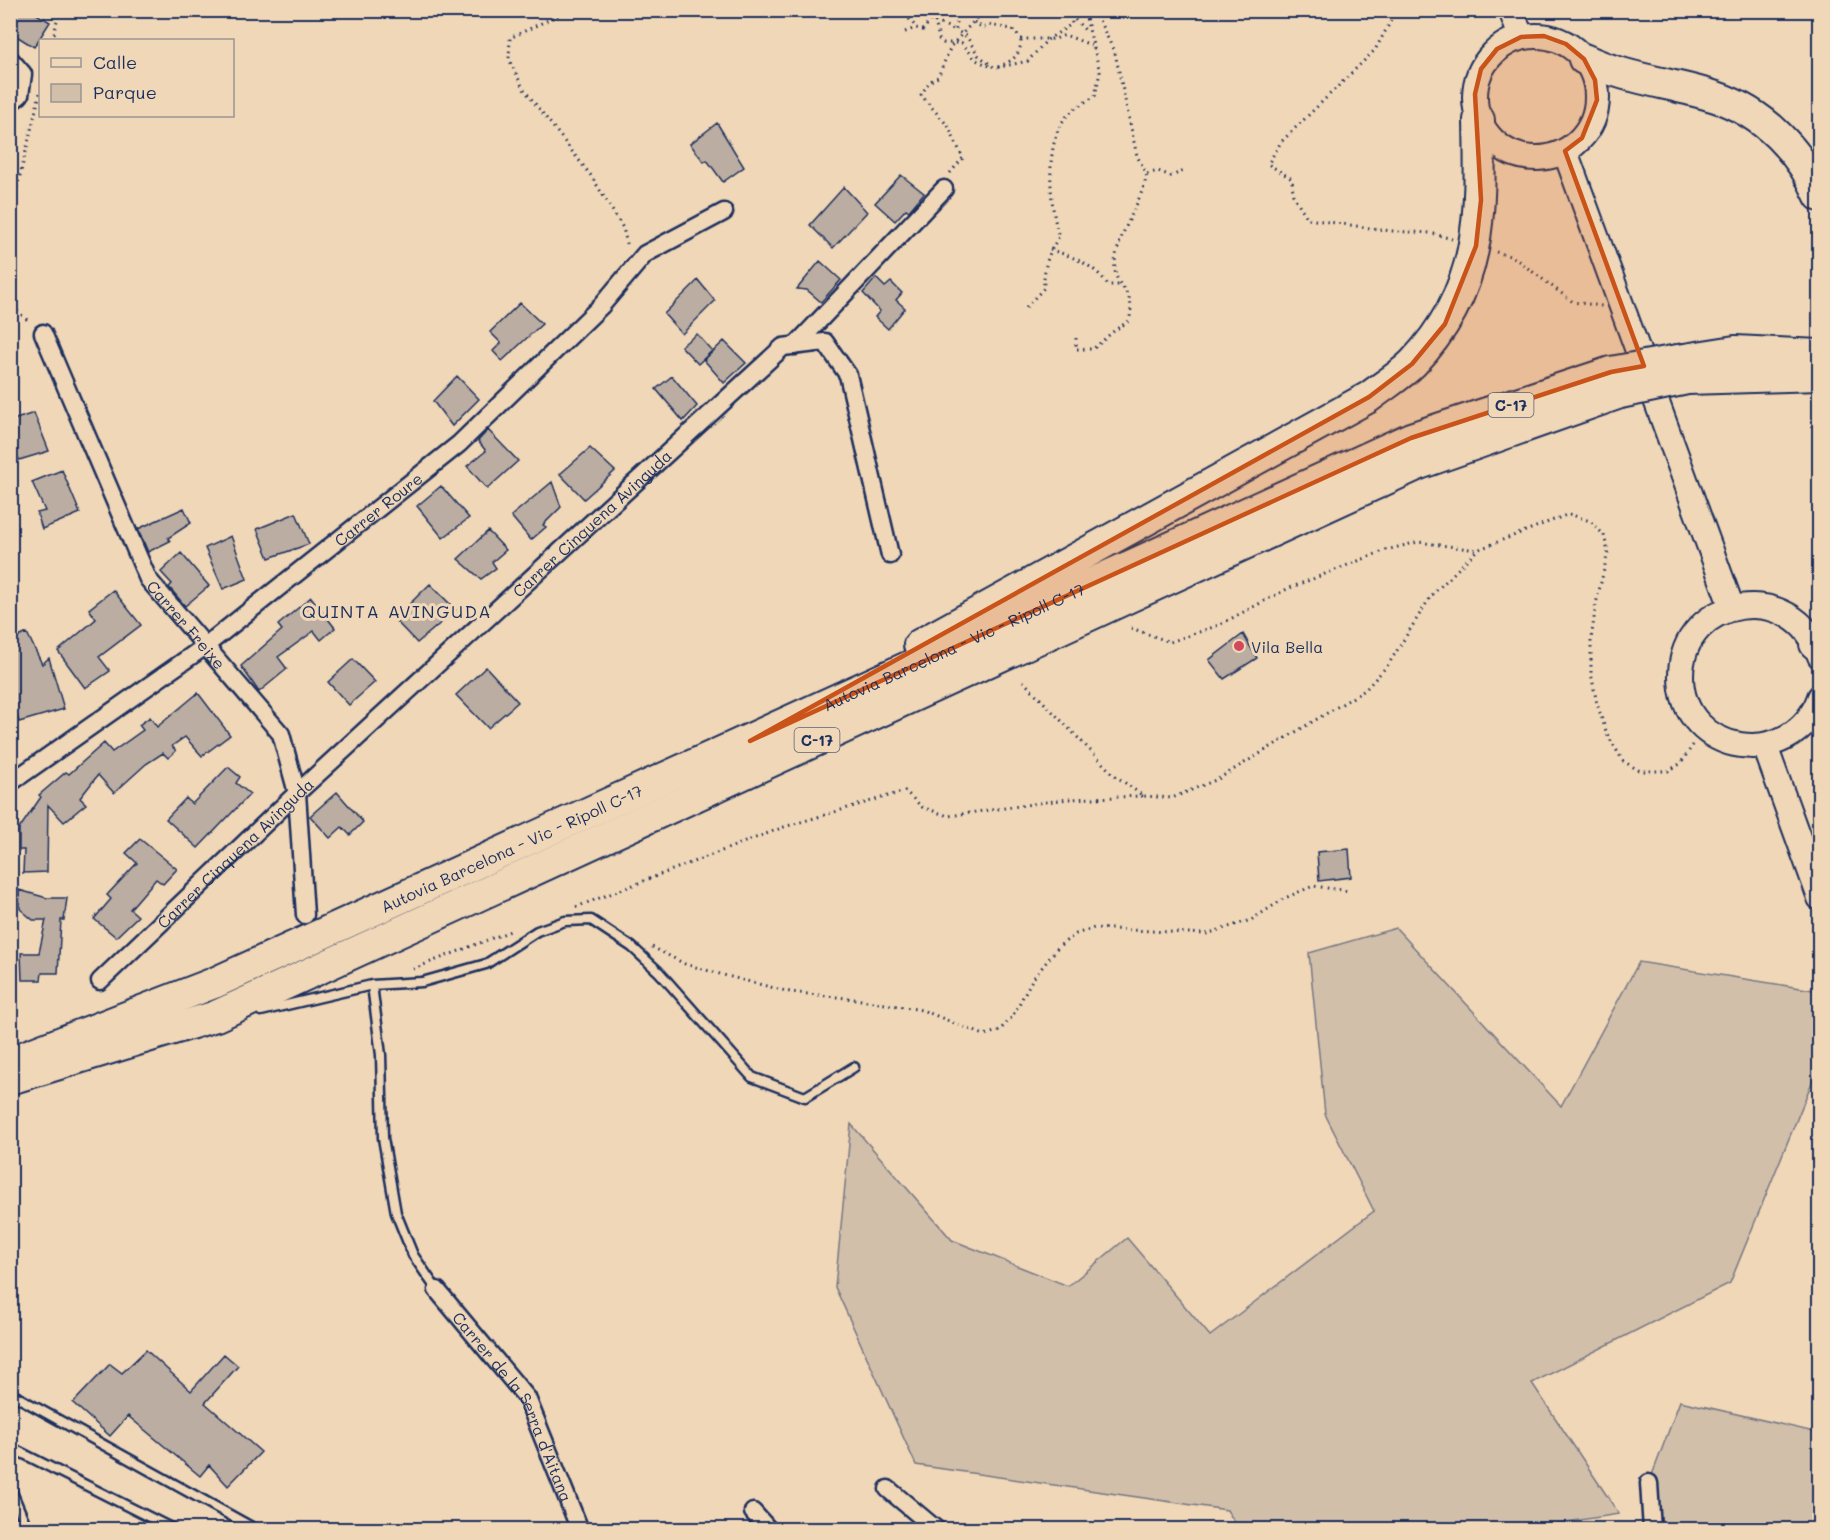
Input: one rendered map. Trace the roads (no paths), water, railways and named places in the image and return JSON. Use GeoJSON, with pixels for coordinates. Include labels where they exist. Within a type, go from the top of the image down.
{"type":"FeatureCollection","features":[{"type":"Feature","properties":{"kind":"highway"},"geometry":{"type":"LineString","coordinates":[[1584,59],[1610,71],[1718,98],[1753,116],[1788,142],[1809,172],[1820,196]]}},
{"type":"Feature","properties":{"kind":"highway"},"geometry":{"type":"LineString","coordinates":[[750,741],[961,621],[1204,490],[1369,397],[1412,364],[1445,324],[1461,291],[1476,246],[1481,200],[1479,120]]}},
{"type":"Feature","properties":{"kind":"highway","name":"Autovia Barcelona - Vic - Ripoll C-17"},"geometry":{"type":"LineString","coordinates":[[10,1061],[214,983],[750,741],[1411,438],[1616,382],[1682,370],[1735,351],[1820,355]]}},
{"type":"Feature","properties":{"kind":"highway","name":"Autovia Barcelona - Vic - Ripoll C-17"},"geometry":{"type":"LineString","coordinates":[[1682,370],[1737,378],[1820,375]]}},
{"type":"Feature","properties":{"kind":"highway"},"geometry":{"type":"LineString","coordinates":[[1737,378],[1820,388]]}},
{"type":"Feature","properties":{"kind":"highway","name":"Autovia Barcelona - Vic - Ripoll C-17"},"geometry":{"type":"LineString","coordinates":[[10,1079],[216,1016],[1419,464],[1616,382]]}},
{"type":"Feature","properties":{"kind":"street"},"geometry":{"type":"LineString","coordinates":[[1512,10],[1521,37]]}},
{"type":"Feature","properties":{"kind":"street"},"geometry":{"type":"LineString","coordinates":[[1544,36],[1566,44],[1584,59],[1595,80],[1597,100],[1593,121],[1582,138],[1565,151],[1540,158],[1515,155],[1493,141],[1479,120],[1475,94],[1481,69],[1497,49],[1521,37],[1544,36]]}},
{"type":"Feature","properties":{"kind":"street"},"geometry":{"type":"LineString","coordinates":[[10,59],[23,74],[20,95],[10,103]]}},
{"type":"Feature","properties":{"kind":"street"},"geometry":{"type":"LineString","coordinates":[[1565,151],[1732,608]]}},
{"type":"Feature","properties":{"kind":"street"},"geometry":{"type":"LineString","coordinates":[[795,346],[944,189]]}},
{"type":"Feature","properties":{"kind":"street","name":"Carrer Roure"},"geometry":{"type":"LineString","coordinates":[[10,783],[204,647],[459,444],[601,306],[645,254],[724,212]]}},
{"type":"Feature","properties":{"kind":"street","name":"Carrer Freixe"},"geometry":{"type":"LineString","coordinates":[[43,333],[148,579],[281,734],[297,793],[305,915]]}},
{"type":"Feature","properties":{"kind":"street","name":"Carrer Cinquena Avinguda"},"geometry":{"type":"LineString","coordinates":[[100,981],[297,793],[783,347],[825,342],[848,375],[890,555]]}},
{"type":"Feature","properties":{"kind":"street"},"geometry":{"type":"LineString","coordinates":[[1818,648],[1798,622],[1773,609],[1745,605],[1732,608],[1718,614],[1695,633],[1683,660],[1682,691],[1687,705],[1705,729],[1733,744],[1765,746],[1779,742],[1796,731],[1819,702]]}},
{"type":"Feature","properties":{"kind":"street"},"geometry":{"type":"LineString","coordinates":[[1765,746],[1820,898]]}},
{"type":"Feature","properties":{"kind":"street","name":"Carrer de la Serra d'Aitana"},"geometry":{"type":"LineString","coordinates":[[437,1290],[527,1398],[580,1530]]}},
{"type":"Feature","properties":{"kind":"street"},"geometry":{"type":"LineString","coordinates":[[1649,1483],[1652,1530]]}},
{"type":"Feature","properties":{"kind":"street"},"geometry":{"type":"LineString","coordinates":[[888,1489],[937,1530]]}},
{"type":"Feature","properties":{"kind":"street"},"geometry":{"type":"LineString","coordinates":[[753,1512],[769,1530]]}},
{"type":"Feature","properties":{"kind":"lane"},"geometry":{"type":"LineString","coordinates":[[261,1011],[372,985],[422,982],[486,964],[537,932],[565,921],[591,920],[632,947],[659,972],[753,1077],[805,1097],[854,1067]]}},
{"type":"Feature","properties":{"kind":"lane"},"geometry":{"type":"LineString","coordinates":[[372,985],[381,1055],[383,1138],[396,1213],[413,1255],[437,1290]]}},
{"type":"Feature","properties":{"kind":"lane"},"geometry":{"type":"LineString","coordinates":[[10,1393],[257,1530]]}},
{"type":"Feature","properties":{"kind":"lane"},"geometry":{"type":"LineString","coordinates":[[10,1447],[176,1530]]}},
{"type":"Feature","properties":{"kind":"lane"},"geometry":{"type":"LineString","coordinates":[[10,1487],[28,1530]]}},
{"type":"Feature","properties":{"kind":"place","name":"Vila Bella"},"geometry":{"type":"Point","coordinates":[1239,646]}},
{"type":"Feature","properties":{"kind":"district","name":"QUINTA AVINGUDA"},"geometry":{"type":"Point","coordinates":[397,611]}}]}
